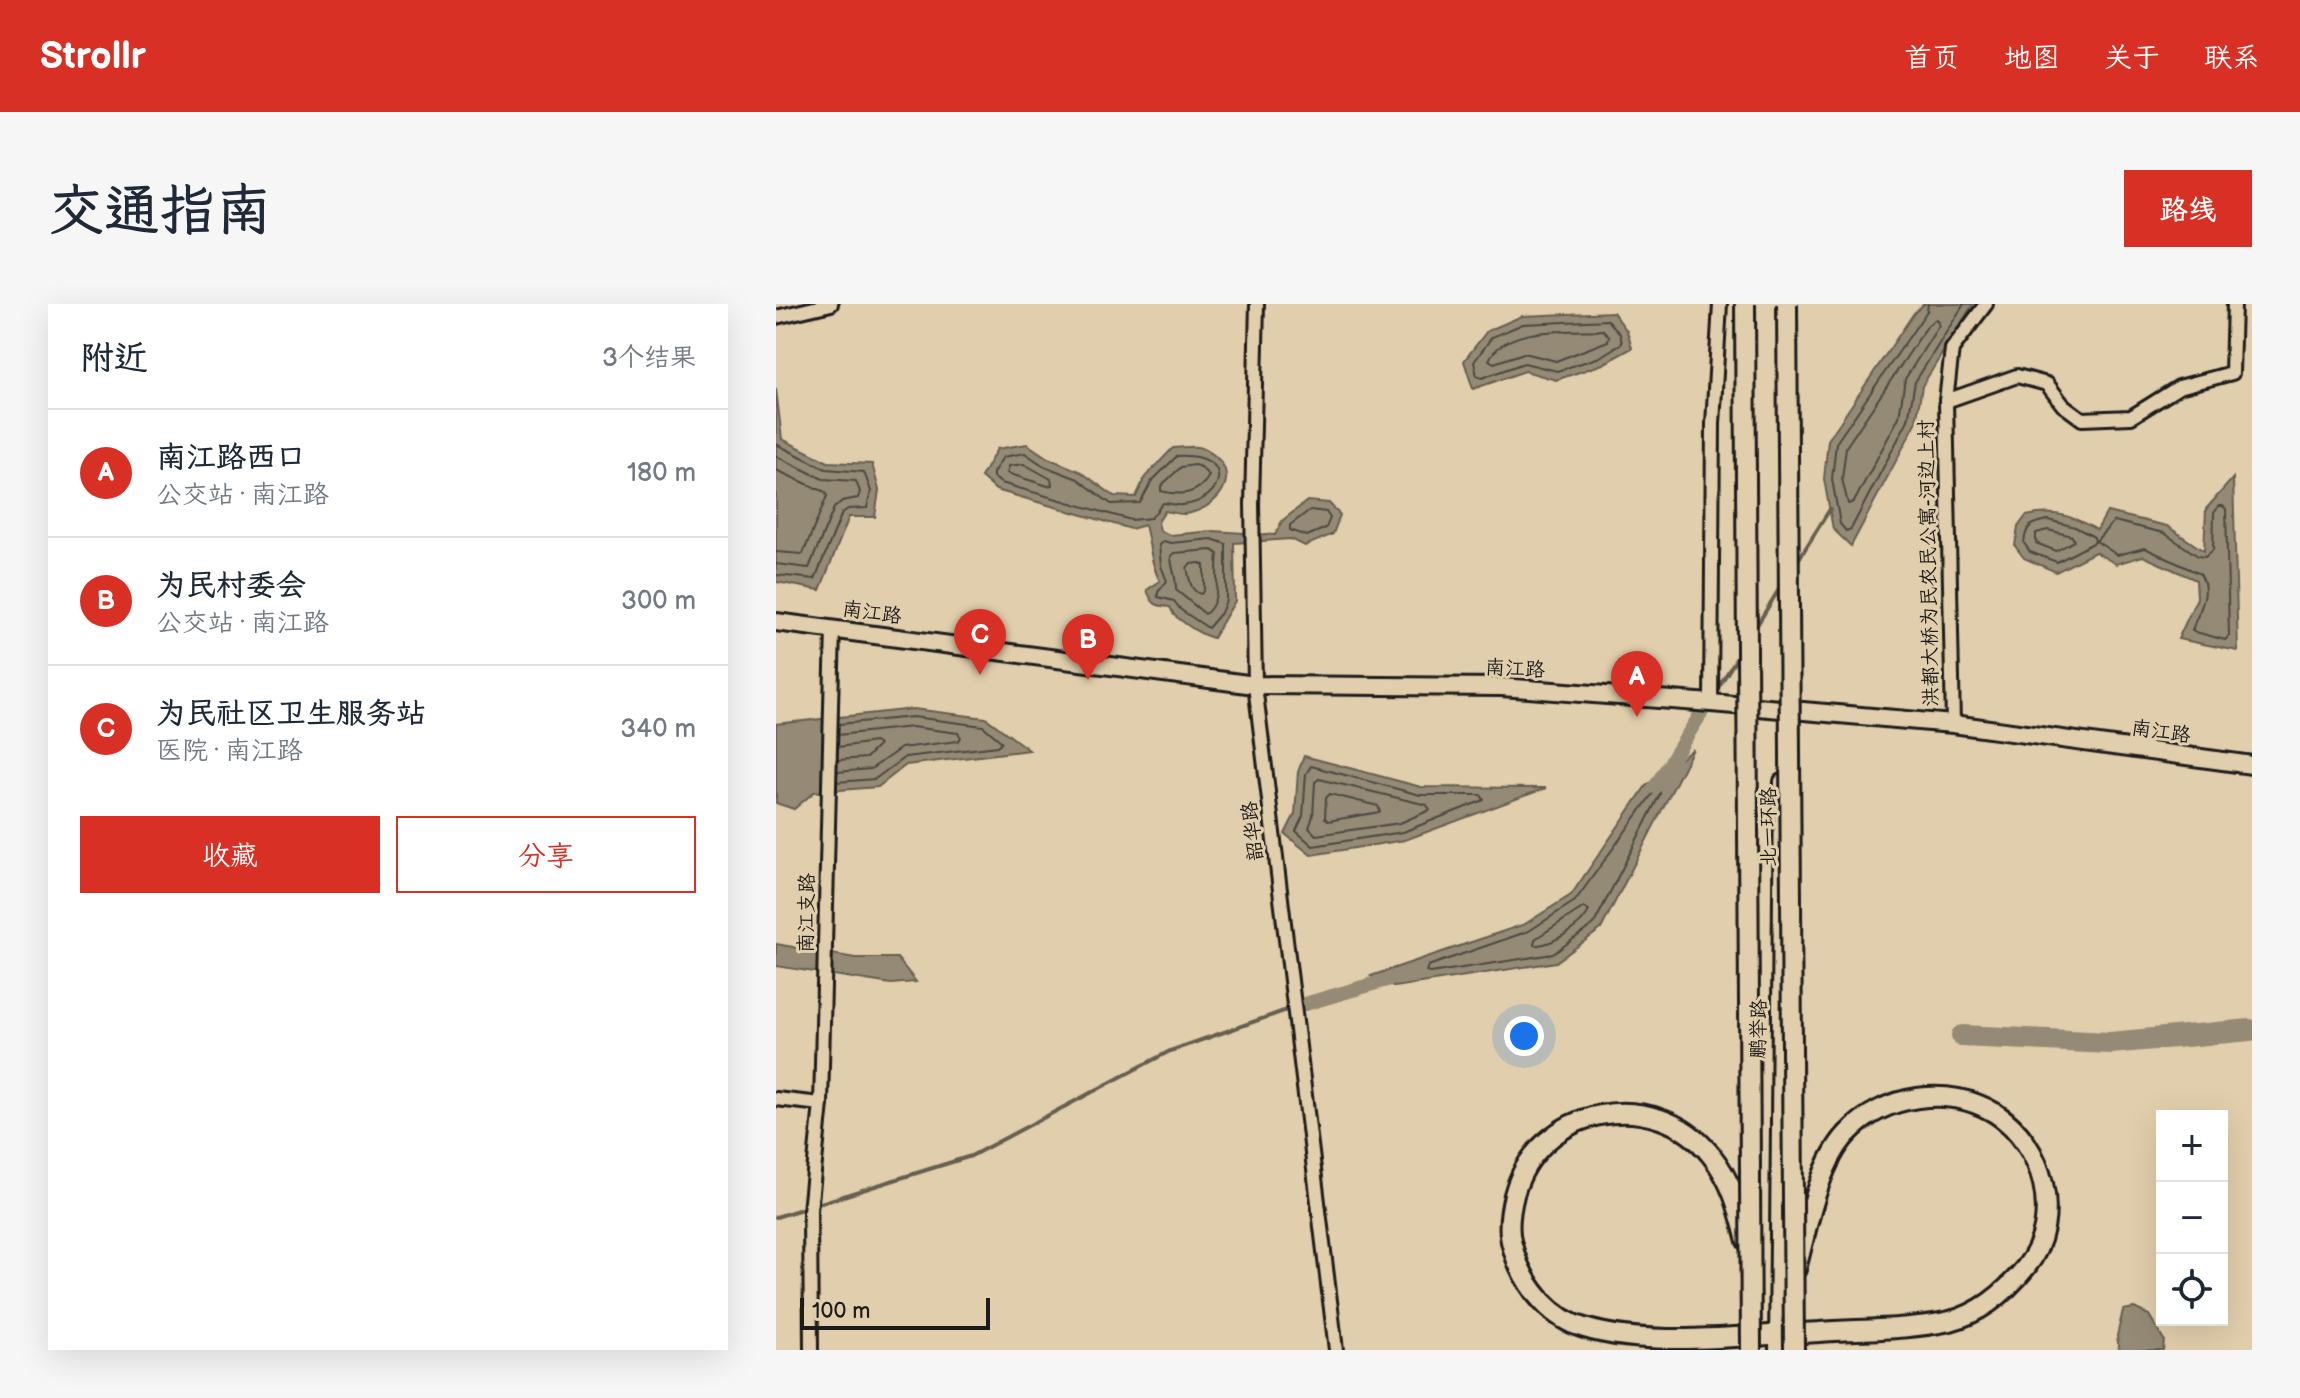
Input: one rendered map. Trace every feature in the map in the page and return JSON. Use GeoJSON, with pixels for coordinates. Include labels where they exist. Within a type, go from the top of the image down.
{"type":"FeatureCollection","features":[{"type":"Feature","properties":{"kind":"highway","name":"北一环路"},"geometry":{"type":"LineString","coordinates":[[1745,304],[1751,1350]]}},
{"type":"Feature","properties":{"kind":"highway","name":"北一环路"},"geometry":{"type":"LineString","coordinates":[[1787,304],[1794,1350]]}},
{"type":"Feature","properties":{"kind":"highway"},"geometry":{"type":"LineString","coordinates":[[1751,1253],[1732,1187],[1710,1153],[1684,1130],[1655,1118],[1605,1113],[1585,1117],[1552,1136],[1534,1153],[1518,1181],[1510,1212],[1511,1243],[1522,1274],[1542,1302],[1571,1323],[1606,1334],[1776,1342],[1906,1327],[1953,1320],[1983,1307],[2008,1290],[2031,1261],[2047,1212],[2043,1181],[2030,1150],[1995,1113],[1965,1101],[1940,1096],[1914,1097],[1868,1117],[1847,1134],[1832,1157],[1816,1197],[1794,1276]]}},
{"type":"Feature","properties":{"kind":"main road","name":"南江路"},"geometry":{"type":"LineString","coordinates":[[776,622],[1255,685],[1501,687],[1711,703],[1953,724],[2252,765]]}},
{"type":"Feature","properties":{"kind":"street"},"geometry":{"type":"LineString","coordinates":[[776,317],[831,304]]}},
{"type":"Feature","properties":{"kind":"street","name":"韶华路"},"geometry":{"type":"LineString","coordinates":[[1257,304],[1252,504],[1255,685],[1336,1350]]}},
{"type":"Feature","properties":{"kind":"street"},"geometry":{"type":"LineString","coordinates":[[1711,703],[1713,424],[1720,304]]}},
{"type":"Feature","properties":{"kind":"street","name":"洪都大桥为民农民公寓-河边上村"},"geometry":{"type":"LineString","coordinates":[[1953,724],[1946,401],[1952,349],[1986,304]]}},
{"type":"Feature","properties":{"kind":"street"},"geometry":{"type":"LineString","coordinates":[[1946,401],[2017,376],[2047,384],[2063,405],[2082,419],[2131,417],[2179,387],[2232,373],[2234,304]]}},
{"type":"Feature","properties":{"kind":"street","name":"南江支路"},"geometry":{"type":"LineString","coordinates":[[811,1350],[811,1206],[821,1104],[833,628]]}},
{"type":"Feature","properties":{"kind":"street","name":"鹏举路"},"geometry":{"type":"LineString","coordinates":[[1776,1342],[1782,709]]}},
{"type":"Feature","properties":{"kind":"street"},"geometry":{"type":"LineString","coordinates":[[776,1099],[821,1104]]}},
{"type":"Feature","properties":{"kind":"water"},"geometry":{"type":"Polygon","coordinates":[[[1924,304],[1973,304],[1922,386],[1916,423],[1851,546],[1833,529],[1824,479],[1828,440],[1914,313],[1924,304]]]}},
{"type":"Feature","properties":{"kind":"water"},"geometry":{"type":"Polygon","coordinates":[[[1613,312],[1627,331],[1632,348],[1603,364],[1556,380],[1525,371],[1473,389],[1464,361],[1487,331],[1522,316],[1613,312]]]}},
{"type":"Feature","properties":{"kind":"water"},"geometry":{"type":"Polygon","coordinates":[[[776,389],[782,439],[828,462],[872,464],[879,490],[875,517],[849,517],[820,590],[776,582],[776,389]]]}},
{"type":"Feature","properties":{"kind":"water"},"geometry":{"type":"Polygon","coordinates":[[[1027,444],[1048,458],[1081,472],[1114,496],[1136,497],[1145,477],[1173,448],[1198,447],[1209,452],[1223,465],[1226,475],[1221,493],[1195,512],[1165,511],[1158,522],[1160,531],[1170,535],[1213,531],[1275,535],[1282,521],[1307,501],[1329,503],[1340,515],[1333,534],[1305,546],[1291,539],[1234,543],[1235,601],[1213,638],[1174,615],[1170,607],[1157,605],[1151,598],[1147,590],[1160,581],[1145,525],[1131,529],[996,490],[981,477],[997,449],[1027,444]]]}},
{"type":"Feature","properties":{"kind":"water"},"geometry":{"type":"Polygon","coordinates":[[[2233,478],[2238,651],[2178,639],[2197,598],[2196,580],[2143,556],[2116,564],[2095,552],[2056,572],[2024,558],[2015,546],[2018,527],[2026,516],[2063,515],[2097,530],[2107,512],[2167,526],[2204,551],[2206,509],[2233,478]]]}},
{"type":"Feature","properties":{"kind":"water"},"geometry":{"type":"Polygon","coordinates":[[[913,709],[986,718],[1029,750],[906,765],[878,787],[814,792],[794,809],[776,803],[776,724],[913,709]]]}},
{"type":"Feature","properties":{"kind":"water"},"geometry":{"type":"Polygon","coordinates":[[[1693,749],[1601,929],[1556,962],[1395,987],[1371,976],[1525,924],[1571,895],[1646,786],[1693,749]]]}},
{"type":"Feature","properties":{"kind":"water"},"geometry":{"type":"Polygon","coordinates":[[[1304,756],[1421,787],[1546,788],[1405,840],[1311,855],[1285,834],[1295,814],[1298,772],[1304,756]]]}},
{"type":"Feature","properties":{"kind":"water"},"geometry":{"type":"Polygon","coordinates":[[[776,944],[855,958],[897,958],[916,982],[891,984],[776,966],[776,944]]]}},
{"type":"Feature","properties":{"kind":"water"},"geometry":{"type":"Polygon","coordinates":[[[2134,1308],[2149,1315],[2164,1340],[2163,1350],[2119,1350],[2117,1336],[2123,1310],[2134,1308]]]}},
{"type":"Feature","properties":{"kind":"waterway"},"geometry":{"type":"LineString","coordinates":[[1797,562],[1830,509]]}},
{"type":"Feature","properties":{"kind":"waterway"},"geometry":{"type":"LineString","coordinates":[[1754,630],[1781,586]]}},
{"type":"Feature","properties":{"kind":"waterway"},"geometry":{"type":"LineString","coordinates":[[1716,691],[1741,651]]}},
{"type":"Feature","properties":{"kind":"waterway"},"geometry":{"type":"LineString","coordinates":[[1655,787],[1702,712]]}},
{"type":"Feature","properties":{"kind":"waterway"},"geometry":{"type":"LineString","coordinates":[[1305,1004],[1400,976]]}},
{"type":"Feature","properties":{"kind":"waterway"},"geometry":{"type":"LineString","coordinates":[[776,1217],[971,1156],[1170,1051],[1284,1011]]}},
{"type":"Feature","properties":{"kind":"waterway"},"geometry":{"type":"LineString","coordinates":[[1962,1036],[2110,1043],[2250,1030]]}},
{"type":"Feature","properties":{"kind":"place","name":"为民社区卫生服务站"},"geometry":{"type":"Point","coordinates":[980,675]}},
{"type":"Feature","properties":{"kind":"place","name":"为民村委会"},"geometry":{"type":"Point","coordinates":[1088,680]}},
{"type":"Feature","properties":{"kind":"place","name":"南江路西口"},"geometry":{"type":"Point","coordinates":[1637,717]}}]}
